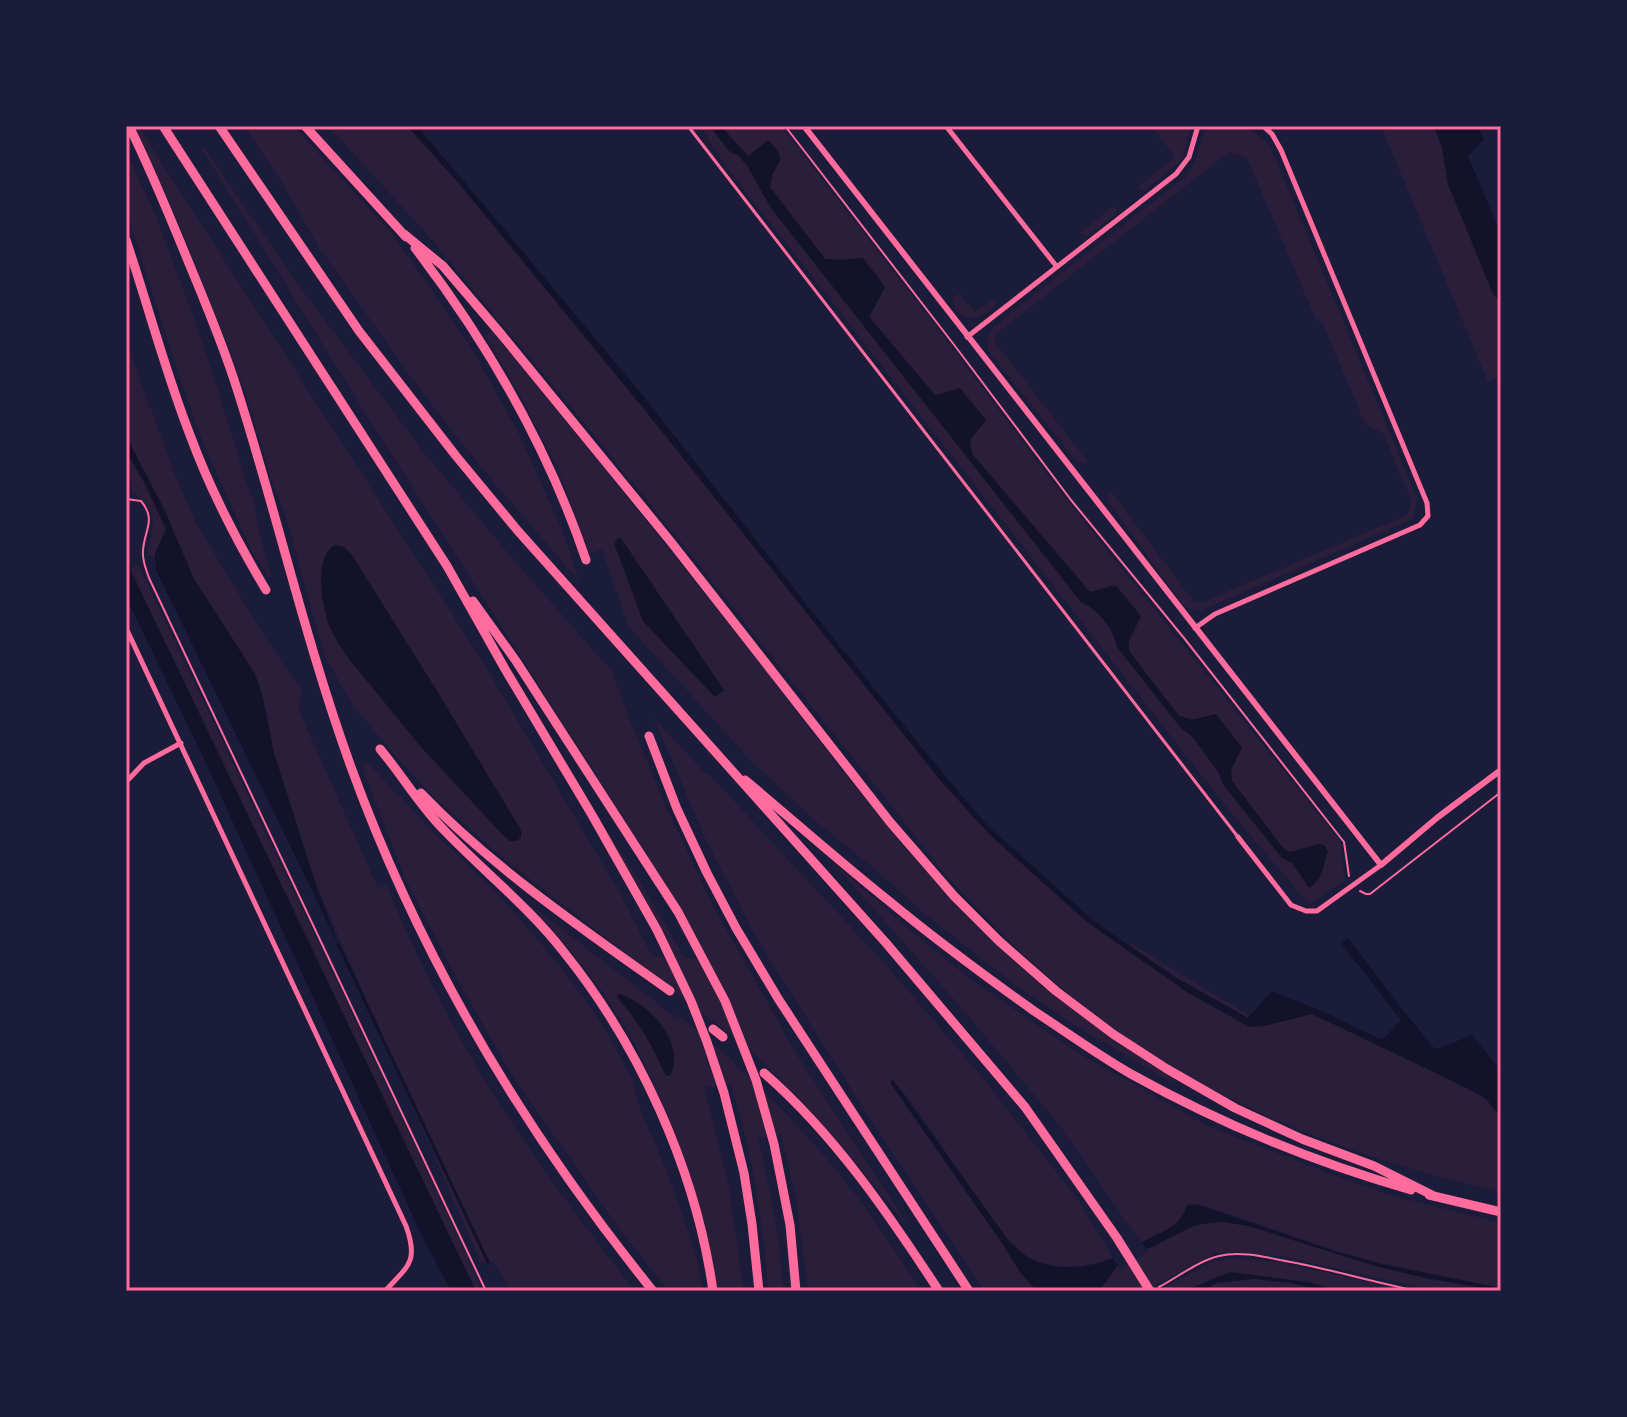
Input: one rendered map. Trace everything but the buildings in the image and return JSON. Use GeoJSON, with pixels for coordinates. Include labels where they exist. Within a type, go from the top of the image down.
{"type":"FeatureCollection","features":[{"type":"Feature","properties":{"kind":"highway"},"geometry":{"type":"LineString","coordinates":[[129,126],[220,340],[338,730],[394,873],[442,972],[502,1079],[572,1185],[652,1290]]}},
{"type":"Feature","properties":{"kind":"highway"},"geometry":{"type":"LineString","coordinates":[[163,126],[447,566],[516,661],[678,912],[711,971],[756,1080],[774,1144],[790,1225],[796,1291]]}},
{"type":"Feature","properties":{"kind":"highway"},"geometry":{"type":"LineString","coordinates":[[219,126],[359,331],[456,456],[518,531],[886,943],[1025,1107],[1117,1238],[1150,1291]]}},
{"type":"Feature","properties":{"kind":"highway"},"geometry":{"type":"LineString","coordinates":[[305,126],[404,234],[458,307],[521,413],[551,474],[586,560]]}},
{"type":"Feature","properties":{"kind":"highway"},"geometry":{"type":"LineString","coordinates":[[404,234],[443,266],[501,334],[671,542],[890,822],[954,896],[999,941],[1056,991],[1113,1034],[1167,1069],[1235,1108],[1302,1139],[1374,1166],[1434,1196]]}},
{"type":"Feature","properties":{"kind":"highway"},"geometry":{"type":"LineString","coordinates":[[126,240],[189,434],[217,500],[266,590]]}},
{"type":"Feature","properties":{"kind":"highway"},"geometry":{"type":"LineString","coordinates":[[447,566],[600,827],[657,930],[691,1001],[724,1093],[744,1173],[759,1291]]}},
{"type":"Feature","properties":{"kind":"highway"},"geometry":{"type":"LineString","coordinates":[[649,736],[677,809],[736,928],[805,1040],[969,1291]]}},
{"type":"Feature","properties":{"kind":"highway"},"geometry":{"type":"LineString","coordinates":[[670,991],[494,860],[452,823],[382,751],[442,828],[549,933],[610,1016],[651,1091],[676,1153],[699,1227],[713,1291]]}},
{"type":"Feature","properties":{"kind":"highway"},"geometry":{"type":"LineString","coordinates":[[721,760],[887,900],[974,968],[1129,1073],[1186,1103],[1281,1145],[1373,1179],[1501,1212]]}},
{"type":"Feature","properties":{"kind":"highway"},"geometry":{"type":"LineString","coordinates":[[713,1029],[723,1037]]}},
{"type":"Feature","properties":{"kind":"highway"},"geometry":{"type":"LineString","coordinates":[[764,1073],[830,1140],[881,1206],[939,1291]]}},
{"type":"Feature","properties":{"kind":"street"},"geometry":{"type":"LineString","coordinates":[[804,126],[1381,865]]}},
{"type":"Feature","properties":{"kind":"street"},"geometry":{"type":"LineString","coordinates":[[946,126],[1057,267]]}},
{"type":"Feature","properties":{"kind":"street"},"geometry":{"type":"LineString","coordinates":[[967,337],[1176,174],[1189,157],[1198,126]]}},
{"type":"Feature","properties":{"kind":"street"},"geometry":{"type":"LineString","coordinates":[[1195,628],[1215,614],[1420,525],[1428,516],[1427,503],[1281,150],[1263,126]]}},
{"type":"Feature","properties":{"kind":"street"},"geometry":{"type":"LineString","coordinates":[[126,628],[406,1226],[412,1256],[385,1291]]}},
{"type":"Feature","properties":{"kind":"street"},"geometry":{"type":"LineString","coordinates":[[126,782],[144,763],[181,743]]}},
{"type":"Feature","properties":{"kind":"street"},"geometry":{"type":"LineString","coordinates":[[1238,837],[1291,905],[1306,911],[1317,911],[1381,865],[1501,770]]}},
{"type":"Feature","properties":{"kind":"lane"},"geometry":{"type":"LineString","coordinates":[[688,126],[1238,837]]}},
{"type":"Feature","properties":{"kind":"path"},"geometry":{"type":"LineString","coordinates":[[126,478],[126,498],[141,501],[150,518],[143,548],[149,578],[486,1291]]}},
{"type":"Feature","properties":{"kind":"path"},"geometry":{"type":"LineString","coordinates":[[1150,1291],[1209,1260],[1230,1255],[1307,1265],[1418,1291]]}},
{"type":"Feature","properties":{"kind":"shaded area"},"geometry":{"type":"Polygon","coordinates":[[[134,126],[138,126],[481,659],[620,893],[652,956],[673,957],[647,903],[591,807],[685,958],[708,959],[658,872],[364,411],[200,146],[422,450],[612,671],[664,802],[712,904],[797,1055],[907,1223],[769,1068],[498,854],[434,797],[353,706],[324,655],[285,513],[273,486],[234,361],[175,214],[134,126]],[[322,586],[329,625],[349,659],[422,748],[505,837],[322,586]]]}},
{"type":"Feature","properties":{"kind":"shaded area"},"geometry":{"type":"Polygon","coordinates":[[[244,126],[293,126],[391,232],[471,347],[517,430],[561,528],[580,582],[490,478],[411,377],[318,246],[283,184],[244,126]]]}},
{"type":"Feature","properties":{"kind":"shaded area"},"geometry":{"type":"Polygon","coordinates":[[[328,126],[407,126],[505,238],[975,820],[1087,922],[1187,992],[1250,1027],[1312,1014],[1427,1067],[1486,1099],[1501,1118],[1501,1191],[1455,1181],[1363,1153],[1317,1137],[1229,1098],[1118,1033],[1040,970],[946,875],[570,406],[426,233],[328,126]]]}},
{"type":"Feature","properties":{"kind":"shaded area"},"geometry":{"type":"Polygon","coordinates":[[[407,126],[422,126],[420,130],[644,397],[814,614],[988,826],[1094,921],[1175,977],[1248,1018],[1272,991],[1380,1039],[1384,1038],[1401,1020],[1341,943],[1348,938],[1434,1048],[1472,1035],[1501,1071],[1501,1118],[1486,1099],[1469,1089],[1312,1014],[1250,1027],[1187,992],[1087,922],[993,838],[940,780],[639,403],[456,180],[407,126]]]}},
{"type":"Feature","properties":{"kind":"shaded area"},"geometry":{"type":"Polygon","coordinates":[[[700,126],[710,126],[729,151],[739,156],[748,167],[771,208],[1081,602],[1104,620],[1117,647],[1181,728],[1205,753],[1222,783],[1282,858],[1292,863],[1309,887],[1320,844],[1289,852],[1283,848],[1232,781],[1231,770],[1200,719],[1191,720],[1178,715],[1129,651],[1129,641],[1141,616],[1117,587],[1090,592],[972,454],[970,440],[986,420],[935,395],[869,316],[885,287],[863,258],[825,259],[770,187],[772,175],[781,159],[748,156],[724,126],[781,126],[1055,485],[1340,841],[1345,880],[1312,903],[1307,902],[1223,803],[726,166],[700,126]]]}},
{"type":"Feature","properties":{"kind":"shaded area"},"geometry":{"type":"Polygon","coordinates":[[[710,126],[724,126],[748,156],[768,140],[781,159],[772,175],[770,187],[825,259],[863,258],[885,287],[869,317],[935,395],[960,388],[986,420],[970,440],[972,454],[1090,592],[1117,587],[1141,616],[1129,641],[1129,651],[1178,715],[1191,720],[1216,714],[1242,748],[1231,770],[1232,781],[1283,848],[1290,852],[1324,845],[1328,851],[1322,872],[1313,885],[1309,888],[1292,863],[1282,858],[1222,783],[1220,774],[1191,735],[1181,728],[1117,647],[1104,620],[1081,602],[771,208],[748,167],[739,156],[729,151],[710,126]]]}},
{"type":"Feature","properties":{"kind":"shaded area"},"geometry":{"type":"Polygon","coordinates":[[[1151,126],[1190,126],[1190,129],[1183,157],[1177,165],[1143,191],[1138,187],[1175,157],[1151,126]]]}},
{"type":"Feature","properties":{"kind":"shaded area"},"geometry":{"type":"Polygon","coordinates":[[[1208,126],[1247,126],[1272,151],[1417,498],[1411,520],[1200,611],[1183,605],[1108,501],[1110,490],[1195,603],[1407,515],[1412,503],[1383,433],[1365,424],[1322,322],[1316,320],[1247,158],[1229,152],[996,334],[995,342],[1088,462],[1077,462],[988,351],[987,341],[990,330],[1186,176],[1194,165],[1208,126]]]}},
{"type":"Feature","properties":{"kind":"shaded area"},"geometry":{"type":"Polygon","coordinates":[[[1381,126],[1433,126],[1442,147],[1448,184],[1493,294],[1501,302],[1501,376],[1488,382],[1381,126]]]}},
{"type":"Feature","properties":{"kind":"shaded area"},"geometry":{"type":"Polygon","coordinates":[[[1434,126],[1478,126],[1484,140],[1468,156],[1501,235],[1501,302],[1493,294],[1448,184],[1442,147],[1434,126]]]}},
{"type":"Feature","properties":{"kind":"shaded area"},"geometry":{"type":"Polygon","coordinates":[[[126,151],[156,217],[210,365],[255,505],[258,529],[272,578],[251,550],[204,445],[181,382],[126,210],[126,151]]]}},
{"type":"Feature","properties":{"kind":"shaded area"},"geometry":{"type":"Polygon","coordinates":[[[1114,206],[1116,214],[1087,236],[1079,233],[1114,206]]]}},
{"type":"Feature","properties":{"kind":"shaded area"},"geometry":{"type":"Polygon","coordinates":[[[959,293],[975,312],[994,299],[997,304],[985,314],[971,318],[959,313],[955,307],[953,299],[959,293]]]}},
{"type":"Feature","properties":{"kind":"shaded area"},"geometry":{"type":"Polygon","coordinates":[[[492,330],[858,790],[949,897],[1027,972],[1098,1028],[1173,1079],[1173,1083],[1074,1025],[1015,985],[822,827],[753,763],[628,626],[602,549],[590,554],[556,465],[485,335],[492,330]],[[643,621],[715,697],[724,690],[643,621]]]}},
{"type":"Feature","properties":{"kind":"shaded area"},"geometry":{"type":"Polygon","coordinates":[[[126,335],[177,480],[196,523],[302,692],[298,709],[378,888],[386,885],[441,1003],[497,1100],[554,1183],[635,1291],[511,1291],[493,1262],[481,1263],[316,885],[274,753],[268,732],[268,717],[255,674],[194,579],[164,509],[126,436],[126,335]]]}},
{"type":"Feature","properties":{"kind":"shaded area"},"geometry":{"type":"Polygon","coordinates":[[[126,436],[164,509],[194,579],[255,674],[274,753],[338,944],[156,570],[155,553],[166,529],[126,451],[126,436]]]}},
{"type":"Feature","properties":{"kind":"shaded area"},"geometry":{"type":"Polygon","coordinates":[[[126,451],[167,529],[154,557],[147,555],[153,527],[151,512],[132,493],[126,468],[126,451]]]}},
{"type":"Feature","properties":{"kind":"shaded area"},"geometry":{"type":"Polygon","coordinates":[[[620,537],[724,690],[715,697],[643,621],[615,546],[620,537]]]}},
{"type":"Feature","properties":{"kind":"shaded area"},"geometry":{"type":"Polygon","coordinates":[[[335,545],[344,547],[352,555],[437,691],[521,830],[517,841],[505,837],[422,748],[338,642],[326,616],[321,582],[324,560],[335,545]]]}},
{"type":"Feature","properties":{"kind":"shaded area"},"geometry":{"type":"Polygon","coordinates":[[[126,553],[129,555],[130,569],[476,1291],[451,1291],[422,1236],[205,761],[126,597],[126,553]]]}},
{"type":"Feature","properties":{"kind":"shaded area"},"geometry":{"type":"Polygon","coordinates":[[[138,564],[483,1291],[476,1291],[452,1242],[130,569],[138,564]]]}},
{"type":"Feature","properties":{"kind":"shaded area"},"geometry":{"type":"Polygon","coordinates":[[[654,718],[888,967],[978,1072],[1077,1198],[1113,1258],[1082,1266],[1061,1267],[1030,1258],[1016,1249],[893,1080],[890,1083],[1020,1272],[1037,1291],[985,1291],[869,1117],[757,939],[705,838],[654,718]]]}},
{"type":"Feature","properties":{"kind":"shaded area"},"geometry":{"type":"Polygon","coordinates":[[[367,762],[432,831],[492,888],[564,971],[601,1022],[634,1082],[640,1107],[684,1218],[703,1291],[669,1291],[621,1231],[515,1080],[458,981],[405,878],[362,767],[367,762]]]}},
{"type":"Feature","properties":{"kind":"shaded area"},"geometry":{"type":"Polygon","coordinates":[[[833,863],[973,981],[1085,1057],[1210,1127],[1393,1196],[1501,1223],[1501,1288],[1382,1264],[1335,1251],[1206,1206],[1185,1213],[1171,1227],[1141,1243],[1057,1122],[833,863]]]}},
{"type":"Feature","properties":{"kind":"shaded area"},"geometry":{"type":"Polygon","coordinates":[[[531,905],[734,1061],[837,1171],[922,1291],[808,1291],[796,1199],[781,1135],[758,1138],[782,1272],[783,1291],[768,1291],[756,1187],[731,1085],[704,1087],[729,1186],[744,1291],[717,1291],[687,1167],[655,1086],[630,1035],[604,994],[531,905]],[[618,996],[646,1034],[664,1072],[670,1048],[667,1034],[656,1021],[618,996]]]}},
{"type":"Feature","properties":{"kind":"shaded area"},"geometry":{"type":"Polygon","coordinates":[[[1132,944],[1250,1016],[1248,1018],[1175,977],[1128,945],[1132,944]]]}},
{"type":"Feature","properties":{"kind":"shaded area"},"geometry":{"type":"Polygon","coordinates":[[[620,994],[643,1006],[662,1026],[673,1050],[671,1075],[666,1076],[644,1033],[618,998],[620,994]]]}},
{"type":"Feature","properties":{"kind":"shaded area"},"geometry":{"type":"Polygon","coordinates":[[[893,1080],[1009,1241],[1038,1262],[1070,1267],[1103,1262],[1171,1227],[1181,1218],[1187,1205],[1196,1204],[1335,1251],[1382,1264],[1501,1288],[1501,1291],[1372,1265],[1249,1226],[1223,1222],[1191,1227],[1133,1256],[1118,1265],[1099,1291],[1037,1291],[1020,1272],[890,1082],[893,1080]]]}},
{"type":"Feature","properties":{"kind":"shaded area"},"geometry":{"type":"Polygon","coordinates":[[[1223,1222],[1249,1226],[1372,1265],[1501,1291],[1437,1291],[1281,1256],[1235,1252],[1216,1253],[1143,1291],[1099,1291],[1118,1265],[1134,1256],[1191,1227],[1223,1222]]]}},
{"type":"Feature","properties":{"kind":"shaded area"},"geometry":{"type":"Polygon","coordinates":[[[1231,1258],[1279,1262],[1409,1291],[1158,1291],[1211,1262],[1231,1258]]]}},
{"type":"Feature","properties":{"kind":"shaded area"},"geometry":{"type":"Polygon","coordinates":[[[1230,1272],[1308,1282],[1340,1291],[1254,1279],[1217,1283],[1202,1291],[1184,1291],[1230,1272]]]}},
{"type":"Feature","properties":{"kind":"pier"},"geometry":{"type":"Polygon","coordinates":[[[1140,1239],[1148,1252],[1120,1269],[1111,1255],[1140,1239]]]}},
{"type":"Feature","properties":{"kind":"waterway"},"geometry":{"type":"LineString","coordinates":[[338,944],[488,1262]]}}]}
